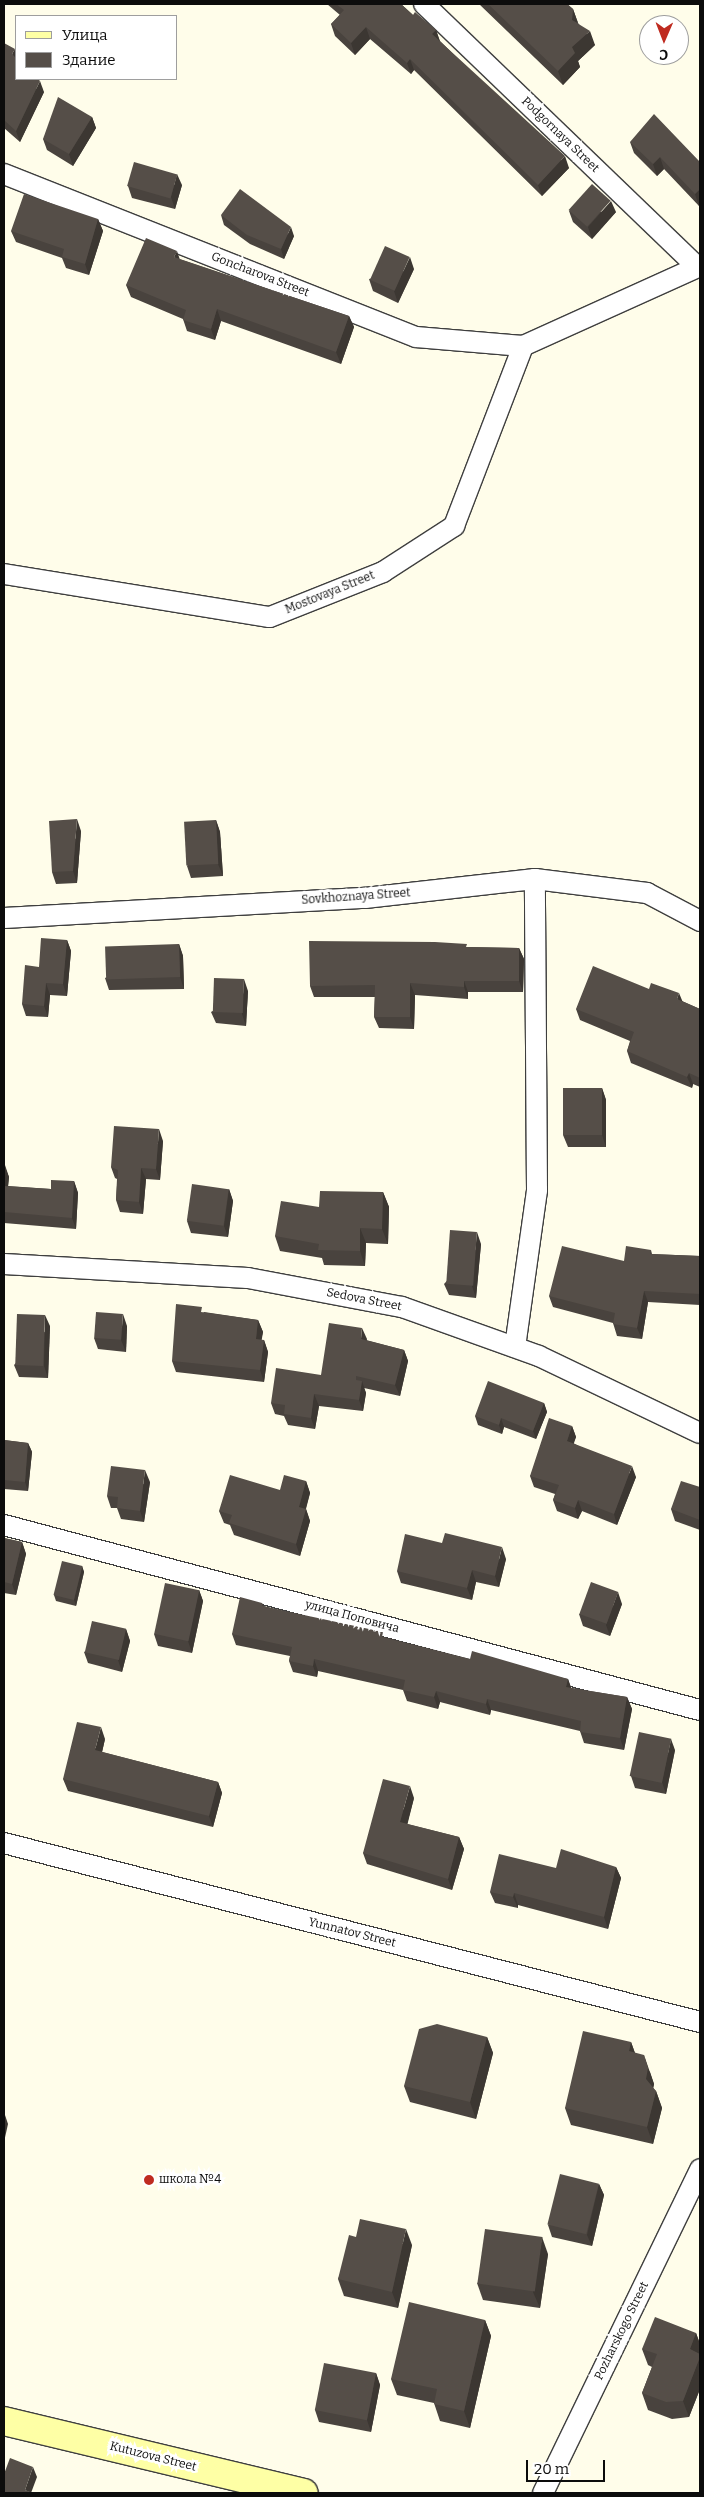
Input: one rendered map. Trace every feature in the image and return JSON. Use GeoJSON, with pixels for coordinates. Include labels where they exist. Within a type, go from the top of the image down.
{"type":"FeatureCollection","features":[{"type":"Feature","properties":{"kind":"main road","name":"Kutuzova Street"},"geometry":{"type":"LineString","coordinates":[[4,2421],[303,2493]]}},
{"type":"Feature","properties":{"kind":"street","name":"Podgornaya Street"},"geometry":{"type":"LineString","coordinates":[[424,4],[698,266]]}},
{"type":"Feature","properties":{"kind":"street","name":"Goncharova Street"},"geometry":{"type":"LineString","coordinates":[[4,174],[416,337],[523,346]]}},
{"type":"Feature","properties":{"kind":"street"},"geometry":{"type":"LineString","coordinates":[[523,346],[698,266]]}},
{"type":"Feature","properties":{"kind":"street","name":"Mostovaya Street"},"geometry":{"type":"LineString","coordinates":[[4,574],[270,617],[383,572],[454,526],[523,346]]}},
{"type":"Feature","properties":{"kind":"street"},"geometry":{"type":"LineString","coordinates":[[515,1347],[537,1190],[535,879]]}},
{"type":"Feature","properties":{"kind":"street","name":"Sovkhoznaya Street"},"geometry":{"type":"LineString","coordinates":[[4,918],[365,898],[535,879],[647,894],[700,921]]}},
{"type":"Feature","properties":{"kind":"street","name":"Sedova Street"},"geometry":{"type":"LineString","coordinates":[[4,1264],[248,1278],[402,1307],[515,1347],[700,1433]]}},
{"type":"Feature","properties":{"kind":"street","name":"улица Поповича"},"geometry":{"type":"LineString","coordinates":[[4,1525],[700,1710]]}},
{"type":"Feature","properties":{"kind":"street","name":"Yunnatov Street"},"geometry":{"type":"LineString","coordinates":[[4,1843],[700,2022]]}},
{"type":"Feature","properties":{"kind":"street","name":"Pozharskogo Street"},"geometry":{"type":"LineString","coordinates":[[543,2493],[700,2169]]}},
{"type":"Feature","properties":{"kind":"building"},"geometry":{"type":"Polygon","coordinates":[[[336,4],[401,4],[413,15],[415,12],[436,30],[432,34],[565,156],[538,185],[410,59],[407,63],[366,27],[351,43],[331,24],[344,10],[336,4]]]}},
{"type":"Feature","properties":{"kind":"building"},"geometry":{"type":"Polygon","coordinates":[[[488,4],[567,4],[573,9],[572,20],[590,31],[572,47],[575,53],[558,71],[488,4]]]}},
{"type":"Feature","properties":{"kind":"building"},"geometry":{"type":"Polygon","coordinates":[[[4,43],[15,49],[12,54],[15,57],[15,80],[40,81],[16,131],[4,120],[4,43]]]}},
{"type":"Feature","properties":{"kind":"building"},"geometry":{"type":"Polygon","coordinates":[[[58,97],[92,117],[69,154],[43,139],[58,97]]]}},
{"type":"Feature","properties":{"kind":"building"},"geometry":{"type":"Polygon","coordinates":[[[654,114],[700,162],[700,189],[695,194],[660,157],[653,164],[630,142],[654,114]]]}},
{"type":"Feature","properties":{"kind":"building"},"geometry":{"type":"Polygon","coordinates":[[[134,162],[177,174],[170,198],[127,186],[134,162]]]}},
{"type":"Feature","properties":{"kind":"building"},"geometry":{"type":"Polygon","coordinates":[[[592,184],[611,201],[587,227],[569,210],[592,184]]]}},
{"type":"Feature","properties":{"kind":"building"},"geometry":{"type":"Polygon","coordinates":[[[240,189],[291,227],[281,249],[247,235],[221,215],[240,189]]]}},
{"type":"Feature","properties":{"kind":"building"},"geometry":{"type":"Polygon","coordinates":[[[24,194],[98,219],[85,264],[62,257],[64,249],[11,231],[24,194]]]}},
{"type":"Feature","properties":{"kind":"building"},"geometry":{"type":"Polygon","coordinates":[[[146,238],[177,251],[174,257],[349,316],[336,352],[217,309],[211,329],[183,320],[186,310],[126,285],[146,238]]]}},
{"type":"Feature","properties":{"kind":"building"},"geometry":{"type":"Polygon","coordinates":[[[385,246],[410,257],[395,291],[370,280],[385,246]]]}},
{"type":"Feature","properties":{"kind":"building"},"geometry":{"type":"Polygon","coordinates":[[[77,819],[73,871],[52,872],[49,821],[77,819]]]}},
{"type":"Feature","properties":{"kind":"building"},"geometry":{"type":"Polygon","coordinates":[[[216,820],[218,864],[186,866],[184,822],[216,820]]]}},
{"type":"Feature","properties":{"kind":"building"},"geometry":{"type":"Polygon","coordinates":[[[41,938],[67,940],[63,984],[46,983],[44,1006],[22,1004],[25,965],[39,967],[41,938]]]}},
{"type":"Feature","properties":{"kind":"building"},"geometry":{"type":"Polygon","coordinates":[[[309,941],[435,942],[467,944],[466,947],[519,948],[519,981],[464,981],[464,987],[410,983],[410,1017],[374,1017],[375,985],[310,986],[309,941]]]}},
{"type":"Feature","properties":{"kind":"building"},"geometry":{"type":"Polygon","coordinates":[[[179,944],[180,977],[106,980],[105,947],[179,944]]]}},
{"type":"Feature","properties":{"kind":"building"},"geometry":{"type":"Polygon","coordinates":[[[593,966],[649,989],[651,983],[679,993],[677,999],[700,1009],[700,1078],[689,1073],[687,1077],[627,1051],[634,1032],[576,1009],[593,966]]]}},
{"type":"Feature","properties":{"kind":"building"},"geometry":{"type":"Polygon","coordinates":[[[214,978],[244,979],[243,1013],[213,1012],[214,978]]]}},
{"type":"Feature","properties":{"kind":"building"},"geometry":{"type":"Polygon","coordinates":[[[563,1088],[602,1088],[602,1135],[563,1135],[563,1088]]]}},
{"type":"Feature","properties":{"kind":"building"},"geometry":{"type":"Polygon","coordinates":[[[114,1126],[159,1129],[156,1169],[141,1168],[139,1202],[116,1200],[118,1170],[111,1167],[114,1126]]]}},
{"type":"Feature","properties":{"kind":"building"},"geometry":{"type":"Polygon","coordinates":[[[51,1180],[74,1181],[72,1218],[4,1212],[4,1186],[51,1189],[51,1180]]]}},
{"type":"Feature","properties":{"kind":"building"},"geometry":{"type":"Polygon","coordinates":[[[192,1184],[229,1189],[223,1226],[187,1221],[192,1184]]]}},
{"type":"Feature","properties":{"kind":"building"},"geometry":{"type":"Polygon","coordinates":[[[320,1191],[383,1192],[382,1229],[360,1228],[360,1251],[318,1250],[319,1244],[275,1236],[281,1201],[319,1207],[320,1191]]]}},
{"type":"Feature","properties":{"kind":"building"},"geometry":{"type":"Polygon","coordinates":[[[450,1230],[477,1232],[473,1286],[446,1284],[450,1230]]]}},
{"type":"Feature","properties":{"kind":"building"},"geometry":{"type":"Polygon","coordinates":[[[562,1246],[624,1261],[626,1246],[651,1250],[650,1254],[700,1256],[700,1294],[644,1291],[637,1328],[613,1324],[615,1313],[549,1296],[562,1246]]]}},
{"type":"Feature","properties":{"kind":"building"},"geometry":{"type":"Polygon","coordinates":[[[176,1304],[202,1307],[201,1312],[258,1320],[256,1339],[264,1340],[260,1370],[172,1361],[176,1304]]]}},
{"type":"Feature","properties":{"kind":"building"},"geometry":{"type":"Polygon","coordinates":[[[96,1312],[123,1314],[121,1340],[94,1338],[96,1312]]]}},
{"type":"Feature","properties":{"kind":"building"},"geometry":{"type":"Polygon","coordinates":[[[17,1314],[45,1315],[43,1366],[15,1365],[17,1314]]]}},
{"type":"Feature","properties":{"kind":"building"},"geometry":{"type":"Polygon","coordinates":[[[329,1323],[362,1328],[361,1339],[404,1350],[395,1385],[356,1376],[356,1380],[362,1381],[359,1400],[314,1394],[311,1418],[284,1414],[285,1405],[271,1403],[276,1368],[321,1375],[329,1323]]]}},
{"type":"Feature","properties":{"kind":"building"},"geometry":{"type":"Polygon","coordinates":[[[488,1381],[544,1403],[533,1431],[501,1418],[499,1425],[475,1416],[488,1381]]]}},
{"type":"Feature","properties":{"kind":"building"},"geometry":{"type":"Polygon","coordinates":[[[549,1418],[572,1426],[567,1441],[632,1466],[614,1514],[578,1500],[575,1508],[553,1500],[559,1485],[530,1476],[549,1418]]]}},
{"type":"Feature","properties":{"kind":"building"},"geometry":{"type":"Polygon","coordinates":[[[4,1440],[28,1443],[25,1482],[4,1480],[4,1440]]]}},
{"type":"Feature","properties":{"kind":"building"},"geometry":{"type":"Polygon","coordinates":[[[111,1466],[145,1470],[140,1511],[117,1508],[118,1497],[107,1496],[111,1466]]]}},
{"type":"Feature","properties":{"kind":"building"},"geometry":{"type":"Polygon","coordinates":[[[230,1475],[280,1490],[284,1475],[306,1481],[299,1507],[306,1509],[296,1544],[229,1523],[232,1515],[219,1511],[230,1475]]]}},
{"type":"Feature","properties":{"kind":"building"},"geometry":{"type":"Polygon","coordinates":[[[681,1481],[700,1487],[700,1520],[671,1509],[681,1481]]]}},
{"type":"Feature","properties":{"kind":"building"},"geometry":{"type":"Polygon","coordinates":[[[445,1533],[502,1547],[495,1576],[472,1570],[467,1588],[397,1571],[405,1534],[442,1543],[445,1533]]]}},
{"type":"Feature","properties":{"kind":"building"},"geometry":{"type":"Polygon","coordinates":[[[4,1538],[22,1542],[12,1584],[4,1582],[4,1538]]]}},
{"type":"Feature","properties":{"kind":"building"},"geometry":{"type":"Polygon","coordinates":[[[62,1561],[82,1566],[74,1600],[54,1595],[62,1561]]]}},
{"type":"Feature","properties":{"kind":"building"},"geometry":{"type":"Polygon","coordinates":[[[591,1582],[618,1592],[607,1624],[579,1614],[591,1582]]]}},
{"type":"Feature","properties":{"kind":"building"},"geometry":{"type":"Polygon","coordinates":[[[165,1583],[199,1590],[188,1641],[154,1634],[165,1583]]]}},
{"type":"Feature","properties":{"kind":"building"},"geometry":{"type":"Polygon","coordinates":[[[240,1597],[262,1603],[262,1606],[383,1632],[382,1637],[470,1659],[472,1651],[568,1679],[566,1687],[627,1697],[620,1738],[580,1732],[581,1721],[487,1699],[486,1704],[436,1691],[434,1697],[403,1690],[405,1680],[314,1659],[313,1666],[289,1661],[292,1647],[232,1634],[240,1597]]]}},
{"type":"Feature","properties":{"kind":"building"},"geometry":{"type":"Polygon","coordinates":[[[92,1621],[126,1629],[119,1660],[85,1652],[92,1621]]]}},
{"type":"Feature","properties":{"kind":"building"},"geometry":{"type":"Polygon","coordinates":[[[77,1722],[101,1727],[95,1750],[218,1782],[209,1816],[63,1779],[77,1722]]]}},
{"type":"Feature","properties":{"kind":"building"},"geometry":{"type":"Polygon","coordinates":[[[639,1732],[671,1739],[662,1783],[630,1776],[639,1732]]]}},
{"type":"Feature","properties":{"kind":"building"},"geometry":{"type":"Polygon","coordinates":[[[383,1779],[410,1786],[400,1822],[459,1837],[448,1879],[363,1853],[383,1779]]]}},
{"type":"Feature","properties":{"kind":"building"},"geometry":{"type":"Polygon","coordinates":[[[561,1849],[616,1867],[604,1917],[514,1893],[513,1897],[490,1892],[499,1854],[556,1868],[561,1849]]]}},
{"type":"Feature","properties":{"kind":"building"},"geometry":{"type":"Polygon","coordinates":[[[437,2024],[487,2037],[470,2102],[404,2086],[419,2029],[437,2024]]]}},
{"type":"Feature","properties":{"kind":"building"},"geometry":{"type":"Polygon","coordinates":[[[583,2031],[631,2042],[629,2051],[644,2055],[648,2068],[646,2079],[656,2091],[647,2127],[565,2108],[583,2031]]]}},
{"type":"Feature","properties":{"kind":"building"},"geometry":{"type":"Polygon","coordinates":[[[560,2174],[599,2184],[586,2234],[547,2224],[560,2174]]]}},
{"type":"Feature","properties":{"kind":"building"},"geometry":{"type":"Polygon","coordinates":[[[360,2219],[406,2229],[392,2292],[338,2279],[349,2235],[356,2237],[360,2219]]]}},
{"type":"Feature","properties":{"kind":"building"},"geometry":{"type":"Polygon","coordinates":[[[485,2229],[542,2237],[535,2292],[477,2283],[485,2229]]]}},
{"type":"Feature","properties":{"kind":"building"},"geometry":{"type":"Polygon","coordinates":[[[409,2302],[485,2320],[464,2411],[434,2404],[437,2389],[391,2379],[409,2302]]]}},
{"type":"Feature","properties":{"kind":"building"},"geometry":{"type":"Polygon","coordinates":[[[655,2317],[696,2333],[690,2349],[700,2354],[700,2357],[683,2401],[666,2402],[642,2393],[657,2354],[642,2349],[655,2317]]]}},
{"type":"Feature","properties":{"kind":"building"},"geometry":{"type":"Polygon","coordinates":[[[324,2363],[376,2373],[367,2420],[315,2410],[324,2363]]]}},
{"type":"Feature","properties":{"kind":"building"},"geometry":{"type":"Polygon","coordinates":[[[10,2458],[33,2467],[25,2490],[34,2493],[4,2493],[4,2474],[10,2458]]]}},
{"type":"Feature","properties":{"kind":"place","name":"школа №4"},"geometry":{"type":"Point","coordinates":[149,2180]}}]}
